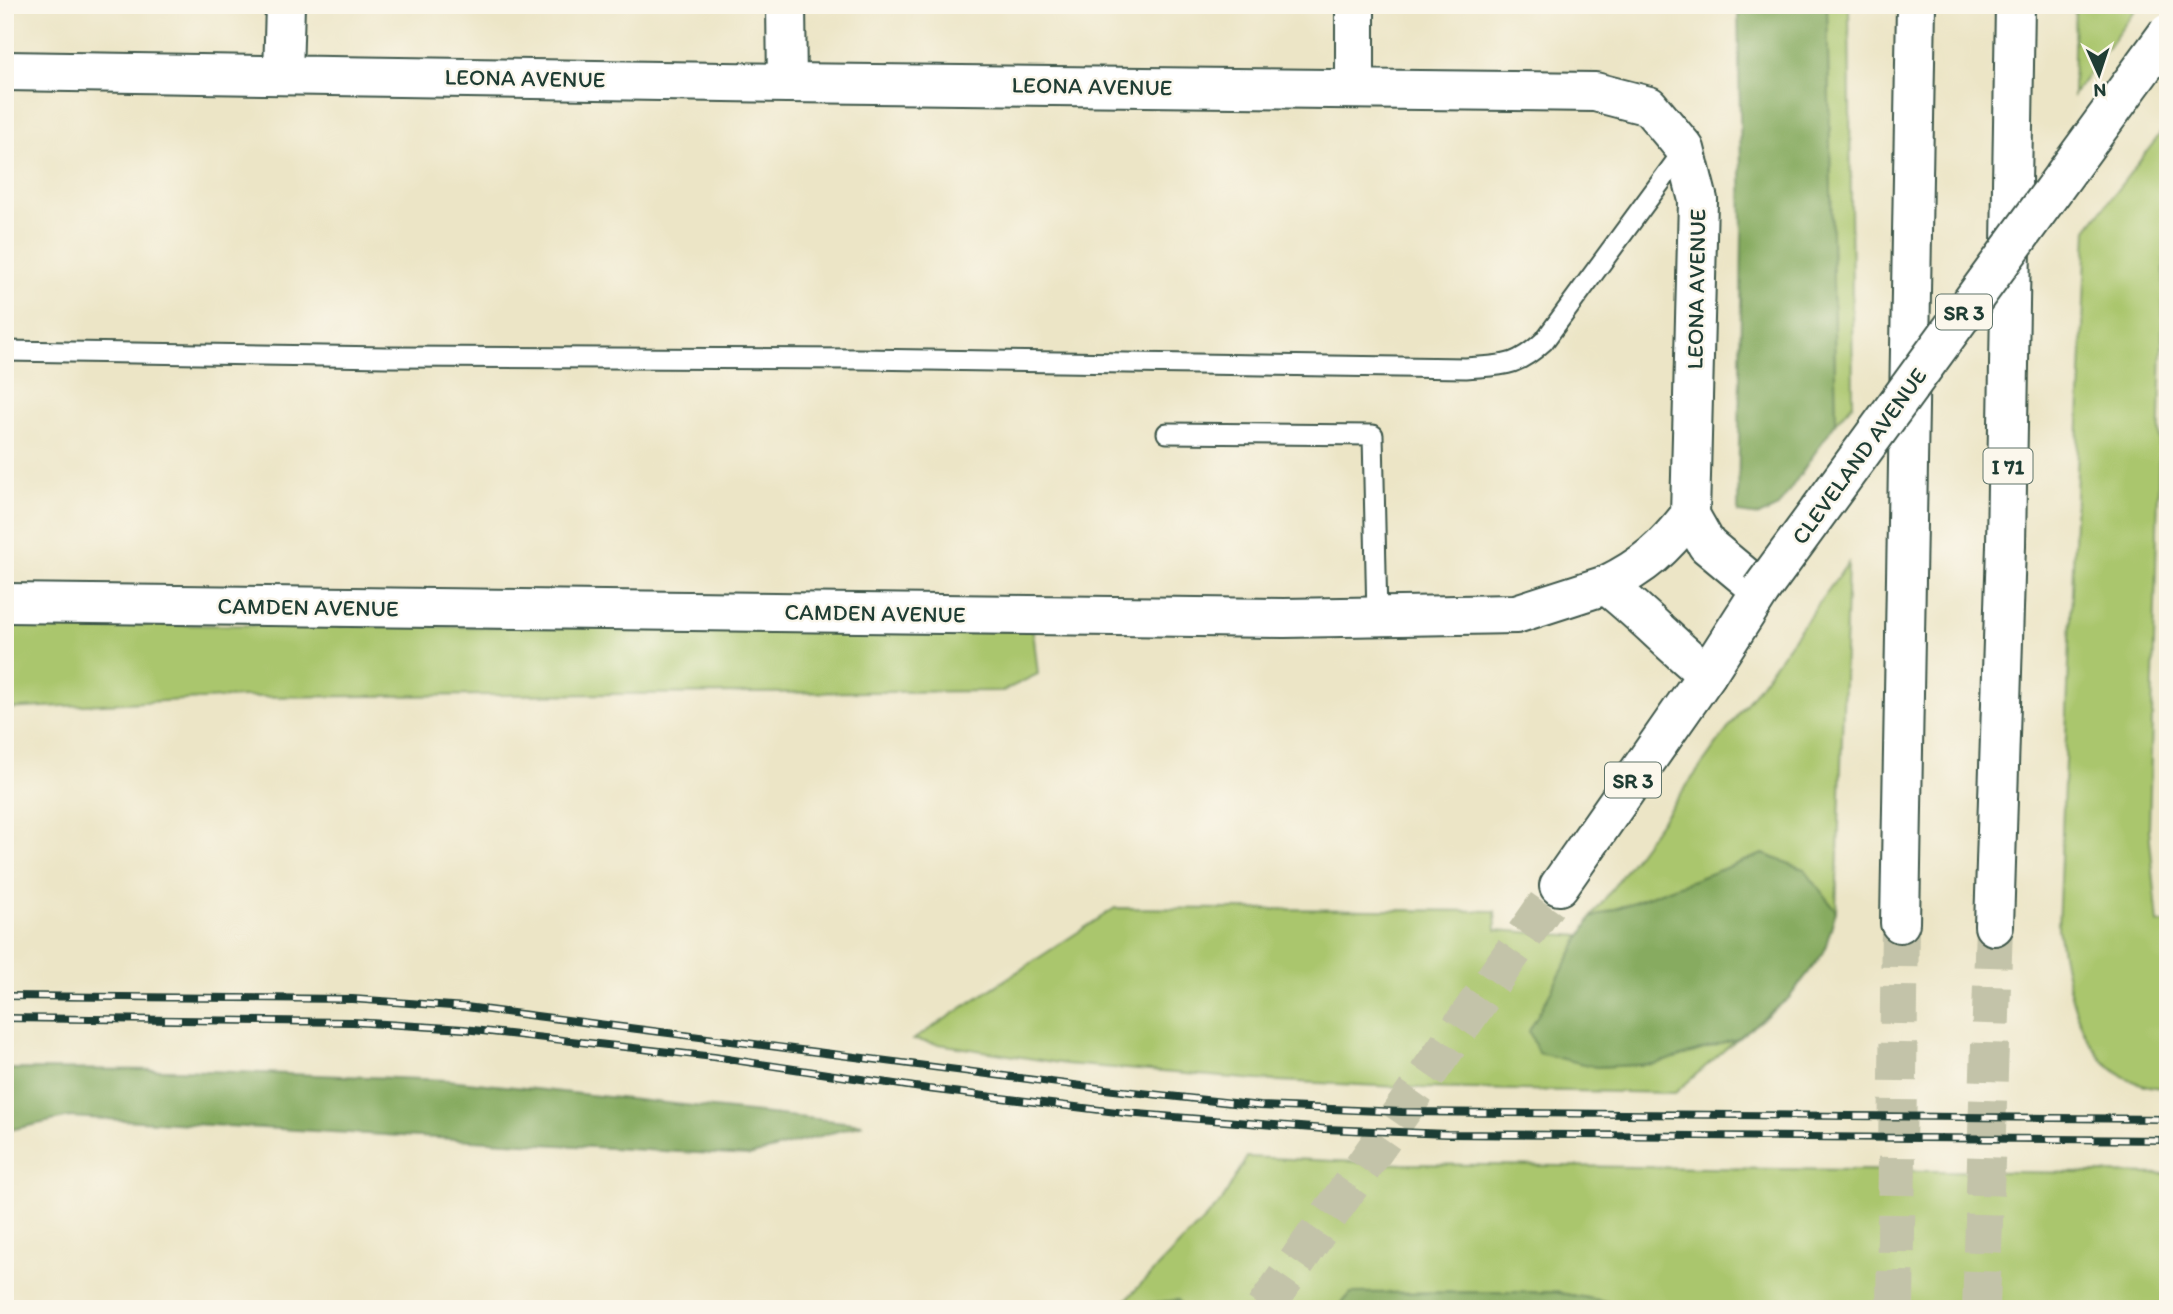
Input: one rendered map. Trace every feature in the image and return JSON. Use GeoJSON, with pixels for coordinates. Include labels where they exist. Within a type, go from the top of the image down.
{"type":"FeatureCollection","features":[{"type":"Feature","properties":{"kind":"main road"},"geometry":{"type":"LineString","coordinates":[[283,74],[285,5]]}},
{"type":"Feature","properties":{"kind":"main road"},"geometry":{"type":"LineString","coordinates":[[786,5],[787,83]]}},
{"type":"Feature","properties":{"kind":"main road"},"geometry":{"type":"LineString","coordinates":[[1354,5],[1355,88]]}},
{"type":"Feature","properties":{"kind":"main road"},"geometry":{"type":"LineString","coordinates":[[1900,923],[1916,5]]}},
{"type":"Feature","properties":{"kind":"main road","name":"I 71"},"geometry":{"type":"LineString","coordinates":[[1994,926],[2007,532],[2015,5]]}},
{"type":"Feature","properties":{"kind":"main road","name":"CLEVELAND AVENUE"},"geometry":{"type":"LineString","coordinates":[[1559,886],[1707,674],[1761,590],[2168,33]]}},
{"type":"Feature","properties":{"kind":"main road","name":"LEONA AVENUE"},"geometry":{"type":"LineString","coordinates":[[5,71],[1595,92],[1649,106],[1685,149],[1698,200],[1690,515]]}},
{"type":"Feature","properties":{"kind":"main road"},"geometry":{"type":"LineString","coordinates":[[1690,515],[1707,545],[1761,590]]}},
{"type":"Feature","properties":{"kind":"main road","name":"CAMDEN AVENUE"},"geometry":{"type":"LineString","coordinates":[[5,603],[1284,618],[1516,614],[1606,585],[1632,573],[1665,546],[1690,515]]}},
{"type":"Feature","properties":{"kind":"main road"},"geometry":{"type":"LineString","coordinates":[[1606,585],[1707,674]]}},
{"type":"Feature","properties":{"kind":"lane"},"geometry":{"type":"LineString","coordinates":[[5,351],[1466,368],[1511,364],[1532,353],[1544,341],[1685,149]]}},
{"type":"Feature","properties":{"kind":"lane"},"geometry":{"type":"LineString","coordinates":[[1167,433],[1373,435],[1377,617]]}},
{"type":"Feature","properties":{"kind":"green space"},"geometry":{"type":"Polygon","coordinates":[[[1738,5],[1827,5],[1836,422],[1778,507],[1759,516],[1738,513],[1742,232],[1738,5]]]}},
{"type":"Feature","properties":{"kind":"green space"},"geometry":{"type":"Polygon","coordinates":[[[1827,5],[1849,5],[1853,403],[1836,422],[1827,5]]]}},
{"type":"Feature","properties":{"kind":"green space"},"geometry":{"type":"Polygon","coordinates":[[[2075,5],[2139,5],[2073,95],[2075,5]]]}},
{"type":"Feature","properties":{"kind":"green space"},"geometry":{"type":"Polygon","coordinates":[[[2168,124],[2149,829],[2158,923],[2168,923],[2168,1088],[2139,1083],[2116,1072],[2098,1054],[2085,1033],[2075,1008],[2058,929],[2087,229],[2168,124]]]}},
{"type":"Feature","properties":{"kind":"green space"},"geometry":{"type":"Polygon","coordinates":[[[1848,563],[1836,911],[1804,869],[1763,854],[1591,918],[1848,563]]]}},
{"type":"Feature","properties":{"kind":"green space"},"geometry":{"type":"Polygon","coordinates":[[[5,624],[1033,630],[1038,674],[1003,691],[243,697],[5,709],[5,624]]]}},
{"type":"Feature","properties":{"kind":"green space"},"geometry":{"type":"Polygon","coordinates":[[[1763,854],[1804,869],[1836,911],[1824,952],[1789,998],[1737,1039],[1655,1064],[1596,1067],[1538,1053],[1529,1031],[1591,918],[1763,854]]]}},
{"type":"Feature","properties":{"kind":"green space"},"geometry":{"type":"Polygon","coordinates":[[[1115,908],[1495,911],[1496,930],[1581,936],[1530,1031],[1596,1067],[1655,1064],[1737,1039],[1675,1093],[1419,1088],[1258,1080],[1066,1064],[913,1040],[1115,908]]]}},
{"type":"Feature","properties":{"kind":"green space"},"geometry":{"type":"Polygon","coordinates":[[[5,1069],[180,1070],[448,1080],[863,1124],[749,1156],[70,1117],[5,1131],[5,1069]]]}},
{"type":"Feature","properties":{"kind":"green space"},"geometry":{"type":"Polygon","coordinates":[[[1247,1157],[1402,1164],[2168,1174],[2168,1309],[1648,1309],[1554,1292],[1351,1293],[1337,1309],[1185,1309],[1178,1300],[1119,1307],[1222,1201],[1247,1157]]]}},
{"type":"Feature","properties":{"kind":"green space"},"geometry":{"type":"Polygon","coordinates":[[[1554,1292],[1648,1309],[1337,1309],[1351,1293],[1554,1292]]]}},
{"type":"Feature","properties":{"kind":"green space"},"geometry":{"type":"Polygon","coordinates":[[[1178,1300],[1185,1309],[1118,1309],[1119,1307],[1178,1300]]]}},
{"type":"Feature","properties":{"kind":"tunnel"},"geometry":{"type":"LineString","coordinates":[[1264,1309],[1559,886]]}},
{"type":"Feature","properties":{"kind":"tunnel"},"geometry":{"type":"LineString","coordinates":[[1895,1309],[1900,923]]}},
{"type":"Feature","properties":{"kind":"tunnel"},"geometry":{"type":"LineString","coordinates":[[1981,1309],[1994,926]]}},
{"type":"Feature","properties":{"kind":"railway"},"geometry":{"type":"LineString","coordinates":[[5,996],[352,999],[466,1007],[1105,1089],[1260,1106],[1402,1112],[2168,1119]]}},
{"type":"Feature","properties":{"kind":"railway"},"geometry":{"type":"LineString","coordinates":[[5,1018],[353,1022],[464,1029],[714,1057],[928,1089],[1125,1113],[1325,1129],[1447,1134],[2168,1140]]}}]}
